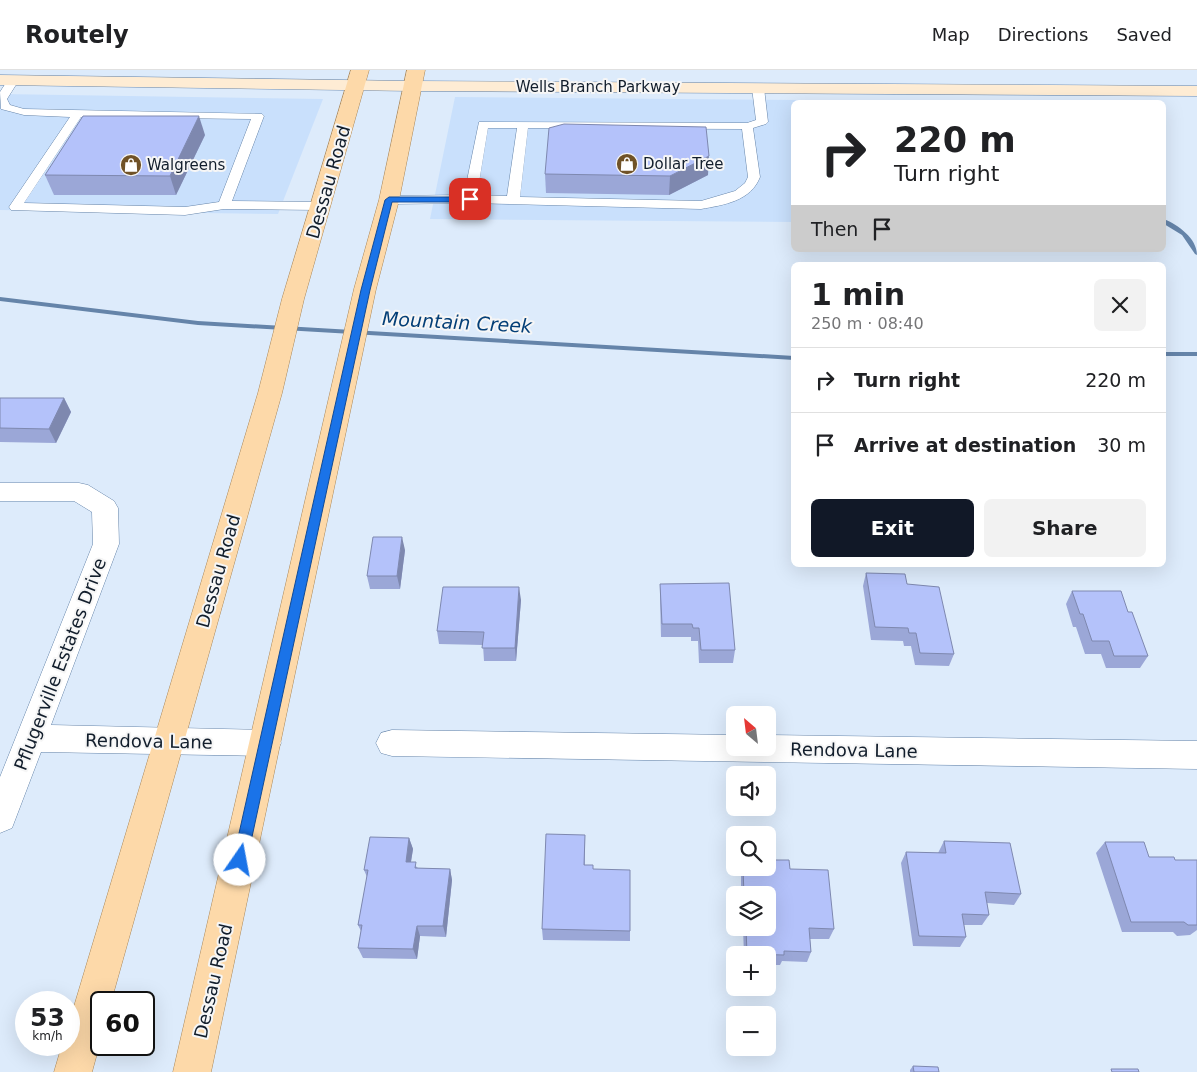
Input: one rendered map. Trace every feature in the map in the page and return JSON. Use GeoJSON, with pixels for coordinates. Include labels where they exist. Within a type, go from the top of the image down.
{"type":"FeatureCollection","features":[{"type":"Feature","properties":{"kind":"main road","name":"Dessau Road"},"geometry":{"type":"LineString","coordinates":[[73,1072],[270,393],[293,299],[358,77]]}},
{"type":"Feature","properties":{"kind":"main road","name":"Dessau Road"},"geometry":{"type":"LineString","coordinates":[[192,1072],[365,290],[389,200],[414,78]]}},
{"type":"Feature","properties":{"kind":"street"},"geometry":{"type":"LineString","coordinates":[[756,70],[758,88]]}},
{"type":"Feature","properties":{"kind":"street","name":"Wells Branch Parkway"},"geometry":{"type":"LineString","coordinates":[[11,77],[358,77],[758,88],[1197,92]]}},
{"type":"Feature","properties":{"kind":"street","name":"Pflugerville Estates Drive"},"geometry":{"type":"LineString","coordinates":[[0,492],[79,492],[105,508],[106,544],[0,818]]}},
{"type":"Feature","properties":{"kind":"street","name":"Rendova Lane"},"geometry":{"type":"LineString","coordinates":[[32,738],[265,744]]}},
{"type":"Feature","properties":{"kind":"street","name":"Rendova Lane"},"geometry":{"type":"LineString","coordinates":[[392,743],[1197,754]]}},
{"type":"Feature","properties":{"kind":"lane"},"geometry":{"type":"LineString","coordinates":[[11,77],[1,99],[5,107],[24,112],[258,116],[224,204]]}},
{"type":"Feature","properties":{"kind":"lane"},"geometry":{"type":"LineString","coordinates":[[470,199],[483,124],[747,126],[762,122],[758,88]]}},
{"type":"Feature","properties":{"kind":"lane"},"geometry":{"type":"LineString","coordinates":[[78,114],[16,207],[186,210],[224,204],[320,206]]}},
{"type":"Feature","properties":{"kind":"lane"},"geometry":{"type":"LineString","coordinates":[[513,200],[524,125]]}},
{"type":"Feature","properties":{"kind":"lane"},"geometry":{"type":"LineString","coordinates":[[389,200],[470,199],[701,205],[723,201],[742,191],[754,177],[747,126]]}},
{"type":"Feature","properties":{"kind":"shaded area"},"geometry":{"type":"Polygon","coordinates":[[[0,94],[323,99],[278,214],[0,210],[0,94]]]}},
{"type":"Feature","properties":{"kind":"shaded area"},"geometry":{"type":"Polygon","coordinates":[[[455,97],[802,100],[791,100],[791,222],[430,219],[455,97]]]}},
{"type":"Feature","properties":{"kind":"building"},"geometry":{"type":"Polygon","coordinates":[[[83,116],[199,116],[170,176],[45,175],[83,116]]]}},
{"type":"Feature","properties":{"kind":"building"},"geometry":{"type":"Polygon","coordinates":[[[564,124],[706,127],[709,156],[670,176],[545,174],[549,128],[564,124]]]}},
{"type":"Feature","properties":{"kind":"building"},"geometry":{"type":"Polygon","coordinates":[[[0,398],[64,398],[49,429],[0,428],[0,398]]]}},
{"type":"Feature","properties":{"kind":"building"},"geometry":{"type":"Polygon","coordinates":[[[373,537],[402,537],[397,576],[367,576],[373,537]]]}},
{"type":"Feature","properties":{"kind":"building"},"geometry":{"type":"Polygon","coordinates":[[[866,573],[905,574],[907,584],[939,587],[954,654],[920,653],[916,633],[909,633],[908,628],[875,627],[866,573]]]}},
{"type":"Feature","properties":{"kind":"building"},"geometry":{"type":"Polygon","coordinates":[[[729,583],[735,650],[701,650],[699,628],[693,628],[692,624],[662,624],[660,584],[729,583]]]}},
{"type":"Feature","properties":{"kind":"building"},"geometry":{"type":"Polygon","coordinates":[[[443,587],[519,587],[515,648],[482,648],[484,632],[437,631],[443,587]]]}},
{"type":"Feature","properties":{"kind":"building"},"geometry":{"type":"Polygon","coordinates":[[[1072,591],[1121,591],[1128,612],[1132,612],[1148,656],[1114,656],[1109,641],[1092,641],[1083,614],[1080,614],[1072,591]]]}},
{"type":"Feature","properties":{"kind":"building"},"geometry":{"type":"Polygon","coordinates":[[[546,834],[585,835],[584,865],[593,865],[593,869],[630,870],[630,931],[542,929],[546,834]]]}},
{"type":"Feature","properties":{"kind":"building"},"geometry":{"type":"Polygon","coordinates":[[[370,837],[409,838],[406,862],[416,862],[415,868],[450,869],[443,926],[417,926],[413,949],[358,948],[362,925],[358,925],[368,870],[364,870],[370,837]]]}},
{"type":"Feature","properties":{"kind":"building"},"geometry":{"type":"Polygon","coordinates":[[[944,841],[1010,843],[1021,894],[985,892],[989,915],[962,914],[966,937],[919,936],[906,852],[946,853],[944,841]]]}},
{"type":"Feature","properties":{"kind":"building"},"geometry":{"type":"Polygon","coordinates":[[[1105,842],[1144,842],[1149,857],[1174,857],[1175,860],[1197,860],[1197,925],[1188,925],[1184,922],[1131,922],[1105,842]]]}},
{"type":"Feature","properties":{"kind":"building"},"geometry":{"type":"Polygon","coordinates":[[[776,860],[789,860],[790,869],[828,870],[834,929],[809,928],[811,952],[784,951],[784,955],[776,955],[776,946],[747,946],[746,936],[776,936],[776,886],[744,886],[743,876],[776,876],[776,860]]]}},
{"type":"Feature","properties":{"kind":"building"},"geometry":{"type":"Polygon","coordinates":[[[913,1066],[938,1067],[939,1072],[914,1072],[913,1066]]]}},
{"type":"Feature","properties":{"kind":"building"},"geometry":{"type":"Polygon","coordinates":[[[1111,1069],[1138,1069],[1139,1072],[1112,1072],[1111,1069]]]}},
{"type":"Feature","properties":{"kind":"waterway"},"geometry":{"type":"LineString","coordinates":[[1166,222],[1184,234],[1197,253]]}},
{"type":"Feature","properties":{"kind":"waterway","name":"Mountain Creek"},"geometry":{"type":"LineString","coordinates":[[0,299],[198,323],[791,358]]}},
{"type":"Feature","properties":{"kind":"waterway","name":"Mountain Creek"},"geometry":{"type":"LineString","coordinates":[[1166,354],[1197,354]]}},
{"type":"Feature","properties":{"kind":"place","name":"Dollar Tree"},"geometry":{"type":"Point","coordinates":[627,164]}},
{"type":"Feature","properties":{"kind":"place","name":"Walgreens"},"geometry":{"type":"Point","coordinates":[131,165]}},
{"type":"Feature","properties":{"kind":"route"},"geometry":{"type":"LineString","coordinates":[[240,860],[365,290],[389,200],[470,199]]}}]}
